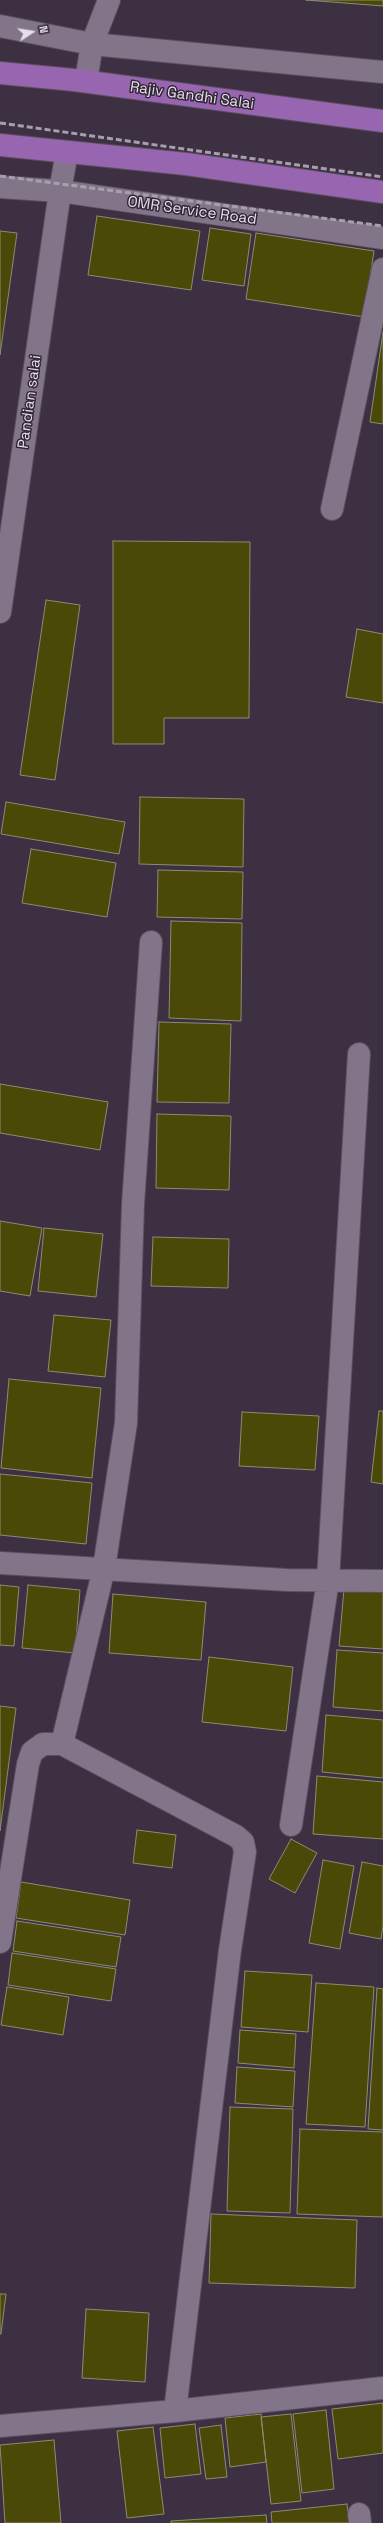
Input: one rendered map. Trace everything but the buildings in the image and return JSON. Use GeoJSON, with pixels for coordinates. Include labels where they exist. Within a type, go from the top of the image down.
{"type":"FeatureCollection","features":[{"type":"Feature","properties":{"kind":"main road","name":"Rajiv Gandhi Salai"},"geometry":{"type":"LineString","coordinates":[[0,73],[86,82],[383,121]]}},
{"type":"Feature","properties":{"kind":"main road"},"geometry":{"type":"LineString","coordinates":[[0,145],[186,164],[383,192]]}},
{"type":"Feature","properties":{"kind":"street"},"geometry":{"type":"LineString","coordinates":[[86,82],[92,44],[109,0]]}},
{"type":"Feature","properties":{"kind":"street"},"geometry":{"type":"LineString","coordinates":[[0,26],[92,44],[383,72]]}},
{"type":"Feature","properties":{"kind":"street","name":"Pandian salai"},"geometry":{"type":"LineString","coordinates":[[0,612],[60,191],[67,152]]}},
{"type":"Feature","properties":{"kind":"street","name":"OMR Service Road"},"geometry":{"type":"LineString","coordinates":[[0,187],[60,191],[383,238]]}},
{"type":"Feature","properties":{"kind":"street"},"geometry":{"type":"LineString","coordinates":[[332,509],[383,268]]}},
{"type":"Feature","properties":{"kind":"street"},"geometry":{"type":"LineString","coordinates":[[62,1744],[104,1568],[126,1423],[133,1204],[151,942]]}},
{"type":"Feature","properties":{"kind":"street"},"geometry":{"type":"LineString","coordinates":[[291,1825],[328,1580],[359,1054]]}},
{"type":"Feature","properties":{"kind":"street"},"geometry":{"type":"LineString","coordinates":[[0,1563],[287,1580],[383,1581]]}},
{"type":"Feature","properties":{"kind":"street"},"geometry":{"type":"LineString","coordinates":[[0,1942],[30,1758],[32,1752],[43,1744],[62,1744],[236,1836],[243,1842],[245,1852],[230,1950],[175,2411]]}},
{"type":"Feature","properties":{"kind":"street"},"geometry":{"type":"LineString","coordinates":[[0,2426],[175,2411],[383,2388]]}},
{"type":"Feature","properties":{"kind":"railway"},"geometry":{"type":"LineString","coordinates":[[0,123],[383,177]]}},
{"type":"Feature","properties":{"kind":"railway"},"geometry":{"type":"LineString","coordinates":[[0,176],[383,226]]}}]}
